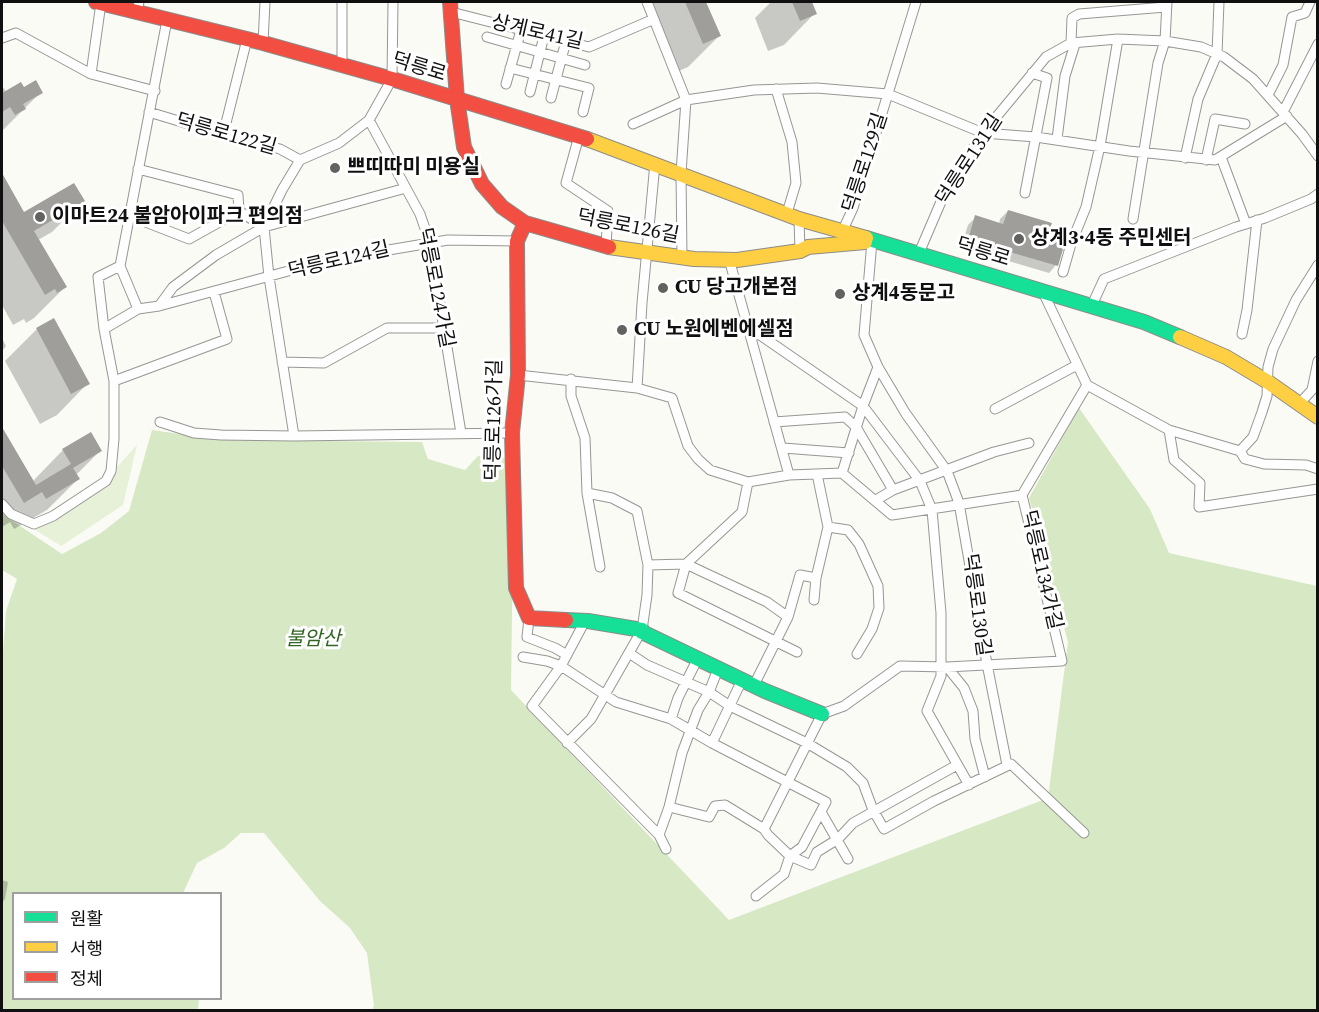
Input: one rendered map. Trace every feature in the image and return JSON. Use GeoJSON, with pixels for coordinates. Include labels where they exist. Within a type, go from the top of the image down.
{"type":"FeatureCollection","features":[{"type":"Feature","properties":{"kind":"main road","name":"덕릉로"},"geometry":{"type":"LineString","coordinates":[[98,2],[138,6],[167,20],[248,39],[392,79],[579,136],[681,172],[793,216],[1092,306],[1184,338],[1226,357],[1300,403],[1317,417]]}},
{"type":"Feature","properties":{"kind":"main road","name":"덕릉로126길"},"geometry":{"type":"LineString","coordinates":[[451,7],[457,99],[464,147],[482,184],[502,207],[525,223],[606,246],[647,254],[737,260],[800,251],[808,247],[872,241]]}},
{"type":"Feature","properties":{"kind":"main road","name":"덕릉로126가길"},"geometry":{"type":"LineString","coordinates":[[525,223],[517,242],[516,356],[518,375],[513,433],[516,588],[528,618]]}},
{"type":"Feature","properties":{"kind":"main road"},"geometry":{"type":"LineString","coordinates":[[528,618],[585,621],[642,630],[718,669],[822,714]]}},
{"type":"Feature","properties":{"kind":"street"},"geometry":{"type":"LineString","coordinates":[[91,74],[98,2]]}},
{"type":"Feature","properties":{"kind":"street"},"geometry":{"type":"LineString","coordinates":[[262,43],[265,2]]}},
{"type":"Feature","properties":{"kind":"street"},"geometry":{"type":"LineString","coordinates":[[342,2],[342,65]]}},
{"type":"Feature","properties":{"kind":"street"},"geometry":{"type":"LineString","coordinates":[[264,227],[300,160],[339,142],[369,120],[392,79],[393,2]]}},
{"type":"Feature","properties":{"kind":"street"},"geometry":{"type":"LineString","coordinates":[[647,2],[686,100],[681,172],[682,257]]}},
{"type":"Feature","properties":{"kind":"street","name":"덕릉로129길"},"geometry":{"type":"LineString","coordinates":[[842,232],[853,208],[916,2]]}},
{"type":"Feature","properties":{"kind":"street"},"geometry":{"type":"LineString","coordinates":[[1185,158],[1198,99],[1217,54],[1219,2]]}},
{"type":"Feature","properties":{"kind":"street"},"geometry":{"type":"LineString","coordinates":[[1268,95],[1283,65],[1292,17],[1305,13],[1310,2]]}},
{"type":"Feature","properties":{"kind":"street"},"geometry":{"type":"LineString","coordinates":[[1056,140],[1065,76],[1073,43],[1072,18],[1079,14],[1167,4],[1165,41],[1158,63],[1133,219]]}},
{"type":"Feature","properties":{"kind":"street","name":"상계로41길"},"geometry":{"type":"LineString","coordinates":[[451,7],[521,30],[589,47],[654,19]]}},
{"type":"Feature","properties":{"kind":"street","name":"덕릉로122길"},"geometry":{"type":"LineString","coordinates":[[120,266],[167,20]]}},
{"type":"Feature","properties":{"kind":"street"},"geometry":{"type":"LineString","coordinates":[[506,84],[521,30]]}},
{"type":"Feature","properties":{"kind":"street"},"geometry":{"type":"LineString","coordinates":[[2,38],[16,33],[91,74],[155,91]]}},
{"type":"Feature","properties":{"kind":"street"},"geometry":{"type":"LineString","coordinates":[[530,92],[544,36]]}},
{"type":"Feature","properties":{"kind":"street","name":"상계로41길"},"geometry":{"type":"LineString","coordinates":[[487,37],[585,65]]}},
{"type":"Feature","properties":{"kind":"street"},"geometry":{"type":"LineString","coordinates":[[223,135],[248,39]]}},
{"type":"Feature","properties":{"kind":"street"},"geometry":{"type":"LineString","coordinates":[[1062,272],[1086,207],[1100,146],[1118,39]]}},
{"type":"Feature","properties":{"kind":"street","name":"덕릉로131길"},"geometry":{"type":"LineString","coordinates":[[919,253],[946,190],[983,133],[1046,57],[1073,43],[1118,39],[1165,41],[1201,47],[1217,54],[1253,79],[1316,152]]}},
{"type":"Feature","properties":{"kind":"street"},"geometry":{"type":"LineString","coordinates":[[550,98],[566,41]]}},
{"type":"Feature","properties":{"kind":"street"},"geometry":{"type":"LineString","coordinates":[[1246,224],[1221,158],[1285,114],[1317,44]]}},
{"type":"Feature","properties":{"kind":"street"},"geometry":{"type":"LineString","coordinates":[[510,68],[590,87],[583,112]]}},
{"type":"Feature","properties":{"kind":"street","name":"덕릉로131길"},"geometry":{"type":"LineString","coordinates":[[1032,73],[1047,78],[1035,137]]}},
{"type":"Feature","properties":{"kind":"street"},"geometry":{"type":"LineString","coordinates":[[633,124],[686,100],[754,90],[810,88],[888,94]]}},
{"type":"Feature","properties":{"kind":"street"},"geometry":{"type":"LineString","coordinates":[[776,89],[792,142],[796,183],[793,216],[800,251]]}},
{"type":"Feature","properties":{"kind":"street","name":"덕릉로129길"},"geometry":{"type":"LineString","coordinates":[[888,94],[983,133],[1035,137],[1185,158],[1206,160],[1221,158]]}},
{"type":"Feature","properties":{"kind":"street","name":"덕릉로122길"},"geometry":{"type":"LineString","coordinates":[[149,112],[223,135],[280,149],[300,160]]}},
{"type":"Feature","properties":{"kind":"street"},"geometry":{"type":"LineString","coordinates":[[1206,160],[1215,119],[1245,124]]}},
{"type":"Feature","properties":{"kind":"street","name":"덕릉로124가길"},"geometry":{"type":"LineString","coordinates":[[369,120],[420,214],[430,243],[461,433]]}},
{"type":"Feature","properties":{"kind":"street"},"geometry":{"type":"LineString","coordinates":[[579,136],[566,183],[608,211],[606,246]]}},
{"type":"Feature","properties":{"kind":"street"},"geometry":{"type":"LineString","coordinates":[[1025,193],[1035,137]]}},
{"type":"Feature","properties":{"kind":"street"},"geometry":{"type":"LineString","coordinates":[[637,388],[655,163]]}},
{"type":"Feature","properties":{"kind":"street"},"geometry":{"type":"LineString","coordinates":[[138,170],[238,195],[239,211]]}},
{"type":"Feature","properties":{"kind":"street"},"geometry":{"type":"LineString","coordinates":[[159,306],[173,287],[216,255],[264,227],[406,188]]}},
{"type":"Feature","properties":{"kind":"street"},"geometry":{"type":"LineString","coordinates":[[1092,306],[1104,279],[1311,199],[1317,194]]}},
{"type":"Feature","properties":{"kind":"street"},"geometry":{"type":"LineString","coordinates":[[239,211],[264,227]]}},
{"type":"Feature","properties":{"kind":"street"},"geometry":{"type":"LineString","coordinates":[[130,216],[189,238],[239,211]]}},
{"type":"Feature","properties":{"kind":"street"},"geometry":{"type":"LineString","coordinates":[[1242,334],[1247,310],[1257,220]]}},
{"type":"Feature","properties":{"kind":"street","name":"덕릉로124길"},"geometry":{"type":"LineString","coordinates":[[264,227],[269,278],[294,436]]}},
{"type":"Feature","properties":{"kind":"street","name":"덕릉로124길"},"geometry":{"type":"LineString","coordinates":[[138,309],[159,306],[269,278],[329,260],[448,240],[517,242]]}},
{"type":"Feature","properties":{"kind":"street","name":"덕릉로130길"},"geometry":{"type":"LineString","coordinates":[[822,714],[844,706],[900,666],[944,667],[987,664],[959,503],[947,471],[906,414],[878,367],[864,335],[872,241]]}},
{"type":"Feature","properties":{"kind":"street"},"geometry":{"type":"LineString","coordinates":[[729,259],[789,475]]}},
{"type":"Feature","properties":{"kind":"street"},"geometry":{"type":"LineString","coordinates":[[2,504],[11,514],[34,524],[54,516],[106,481],[111,471],[114,439],[114,381],[104,329],[98,277],[120,266],[138,309],[104,329]]}},
{"type":"Feature","properties":{"kind":"street"},"geometry":{"type":"LineString","coordinates":[[1240,451],[1253,437],[1267,396],[1268,367],[1273,349],[1296,300],[1317,266]]}},
{"type":"Feature","properties":{"kind":"street"},"geometry":{"type":"LineString","coordinates":[[114,381],[227,339],[214,292]]}},
{"type":"Feature","properties":{"kind":"street"},"geometry":{"type":"LineString","coordinates":[[1043,292],[1087,385],[1169,430],[1240,451],[1245,459],[1263,464],[1306,465],[1317,469]]}},
{"type":"Feature","properties":{"kind":"street","name":"덕릉로130길"},"geometry":{"type":"LineString","coordinates":[[747,326],[863,406],[920,481],[932,510],[939,574],[944,667]]}},
{"type":"Feature","properties":{"kind":"street"},"geometry":{"type":"LineString","coordinates":[[282,362],[324,363],[387,328],[444,328]]}},
{"type":"Feature","properties":{"kind":"street"},"geometry":{"type":"LineString","coordinates":[[1300,403],[1315,392],[1317,361]]}},
{"type":"Feature","properties":{"kind":"street"},"geometry":{"type":"LineString","coordinates":[[995,410],[1077,365]]}},
{"type":"Feature","properties":{"kind":"street"},"geometry":{"type":"LineString","coordinates":[[842,473],[878,367]]}},
{"type":"Feature","properties":{"kind":"street"},"geometry":{"type":"LineString","coordinates":[[518,375],[637,388],[672,398],[688,446],[698,459],[710,470],[748,482],[789,475],[842,473],[892,515],[1022,495]]}},
{"type":"Feature","properties":{"kind":"street"},"geometry":{"type":"LineString","coordinates":[[571,379],[571,396],[585,438],[587,493],[600,567]]}},
{"type":"Feature","properties":{"kind":"street","name":"덕릉로134가길"},"geometry":{"type":"LineString","coordinates":[[987,664],[1062,661],[1022,495],[1087,385]]}},
{"type":"Feature","properties":{"kind":"street"},"geometry":{"type":"LineString","coordinates":[[774,422],[845,417],[856,427],[893,490]]}},
{"type":"Feature","properties":{"kind":"street"},"geometry":{"type":"LineString","coordinates":[[160,422],[194,433],[221,435],[513,433]]}},
{"type":"Feature","properties":{"kind":"street"},"geometry":{"type":"LineString","coordinates":[[1169,430],[1174,460],[1200,483],[1199,507],[1317,489]]}},
{"type":"Feature","properties":{"kind":"street"},"geometry":{"type":"LineString","coordinates":[[876,500],[893,490],[994,452],[1029,443]]}},
{"type":"Feature","properties":{"kind":"street"},"geometry":{"type":"LineString","coordinates":[[783,448],[849,453]]}},
{"type":"Feature","properties":{"kind":"street"},"geometry":{"type":"LineString","coordinates":[[814,600],[816,578],[828,527],[816,474]]}},
{"type":"Feature","properties":{"kind":"street"},"geometry":{"type":"LineString","coordinates":[[748,482],[742,512],[686,564],[678,592],[797,652]]}},
{"type":"Feature","properties":{"kind":"street"},"geometry":{"type":"LineString","coordinates":[[567,742],[591,719],[642,630],[647,595],[648,565],[637,511],[612,498],[587,493]]}},
{"type":"Feature","properties":{"kind":"street"},"geometry":{"type":"LineString","coordinates":[[828,527],[849,530],[859,544],[878,586],[879,608],[872,629],[857,654]]}},
{"type":"Feature","properties":{"kind":"street"},"geometry":{"type":"LineString","coordinates":[[648,565],[686,564],[767,602],[788,617]]}},
{"type":"Feature","properties":{"kind":"street"},"geometry":{"type":"LineString","coordinates":[[712,743],[730,706],[777,643],[788,617],[800,575],[816,578]]}},
{"type":"Feature","properties":{"kind":"street","name":"덕릉로126가길"},"geometry":{"type":"LineString","coordinates":[[528,618],[527,637],[567,655]]}},
{"type":"Feature","properties":{"kind":"street"},"geometry":{"type":"LineString","coordinates":[[585,621],[561,666],[532,706],[659,835],[666,849]]}},
{"type":"Feature","properties":{"kind":"street"},"geometry":{"type":"LineString","coordinates":[[629,653],[647,665],[709,692],[730,706],[807,743],[847,767],[863,783],[884,829],[934,801],[1011,764],[1084,833]]}},
{"type":"Feature","properties":{"kind":"street"},"geometry":{"type":"LineString","coordinates":[[523,657],[561,666],[616,702],[671,719],[712,743],[826,802],[802,847],[790,855],[784,874],[756,896]]}},
{"type":"Feature","properties":{"kind":"street"},"geometry":{"type":"LineString","coordinates":[[671,719],[698,658]]}},
{"type":"Feature","properties":{"kind":"street"},"geometry":{"type":"LineString","coordinates":[[987,664],[1007,765]]}},
{"type":"Feature","properties":{"kind":"street"},"geometry":{"type":"LineString","coordinates":[[969,785],[927,711],[944,667],[964,688],[973,711],[975,739],[985,777]]}},
{"type":"Feature","properties":{"kind":"street"},"geometry":{"type":"LineString","coordinates":[[659,835],[690,730],[718,669]]}},
{"type":"Feature","properties":{"kind":"street"},"geometry":{"type":"LineString","coordinates":[[764,829],[822,714]]}},
{"type":"Feature","properties":{"kind":"street"},"geometry":{"type":"LineString","coordinates":[[669,807],[709,817],[715,806],[725,805],[764,829],[790,855],[811,865],[817,852],[838,839],[853,823],[957,765]]}},
{"type":"Feature","properties":{"kind":"street"},"geometry":{"type":"LineString","coordinates":[[821,812],[848,859]]}},
{"type":"Feature","properties":{"kind":"green space","name":"불암산"},"geometry":{"type":"Polygon","coordinates":[[[1079,408],[1150,509],[1169,553],[1317,586],[1317,1010],[372,1010],[374,1006],[367,953],[350,928],[320,901],[264,833],[241,833],[224,848],[197,863],[183,892],[12,892],[12,1000],[199,1000],[198,1010],[2,1010],[2,666],[6,611],[17,579],[2,570],[2,514],[62,554],[101,533],[129,511],[152,430],[222,440],[422,442],[428,459],[465,470],[478,456],[514,458],[511,690],[729,920],[1048,798],[1068,642],[1029,498],[1079,408]]]}},
{"type":"Feature","properties":{"kind":"green space"},"geometry":{"type":"Polygon","coordinates":[[[137,445],[123,505],[61,546],[29,526],[107,478],[137,445]]]}},
{"type":"Feature","properties":{"kind":"building"},"geometry":{"type":"Polygon","coordinates":[[[685,2],[706,2],[721,36],[703,44],[685,2]]]}},
{"type":"Feature","properties":{"kind":"building"},"geometry":{"type":"Polygon","coordinates":[[[792,2],[812,2],[817,14],[800,21],[792,2]]]}},
{"type":"Feature","properties":{"kind":"building"},"geometry":{"type":"Polygon","coordinates":[[[36,80],[43,93],[23,104],[26,109],[15,115],[10,107],[2,112],[2,93],[21,82],[24,87],[36,80]]]}},
{"type":"Feature","properties":{"kind":"building"},"geometry":{"type":"Polygon","coordinates":[[[2,173],[24,212],[74,183],[85,201],[34,231],[67,287],[57,293],[55,289],[45,295],[2,221],[2,173]]]}},
{"type":"Feature","properties":{"kind":"building","name":"상계3·4동 주민센터"},"geometry":{"type":"Polygon","coordinates":[[[1008,210],[1052,223],[1048,234],[1066,239],[1058,266],[968,240],[975,215],[1003,224],[1008,210]]]}},
{"type":"Feature","properties":{"kind":"building"},"geometry":{"type":"Polygon","coordinates":[[[54,318],[90,384],[71,394],[36,328],[54,318]]]}},
{"type":"Feature","properties":{"kind":"building"},"geometry":{"type":"Polygon","coordinates":[[[2,427],[36,485],[71,464],[62,449],[91,432],[102,451],[73,468],[80,479],[46,499],[42,492],[24,503],[2,466],[2,427]]]}},
{"type":"Feature","properties":{"kind":"traffic: fast"},"geometry":{"type":"LineString","coordinates":[[866,238],[1144,322],[1180,337]]}},
{"type":"Feature","properties":{"kind":"traffic: fast"},"geometry":{"type":"LineString","coordinates":[[566,620],[588,621],[642,630],[765,691],[822,714]]}},
{"type":"Feature","properties":{"kind":"traffic: slow"},"geometry":{"type":"LineString","coordinates":[[587,139],[799,219],[866,238]]}},
{"type":"Feature","properties":{"kind":"traffic: slow"},"geometry":{"type":"LineString","coordinates":[[609,247],[694,259],[737,260],[800,251],[808,247],[865,242]]}},
{"type":"Feature","properties":{"kind":"traffic: slow"},"geometry":{"type":"LineString","coordinates":[[1180,337],[1226,357],[1268,382],[1318,417]]}},
{"type":"Feature","properties":{"kind":"traffic: jam"},"geometry":{"type":"LineString","coordinates":[[96,2],[263,43],[392,79],[587,139]]}},
{"type":"Feature","properties":{"kind":"traffic: jam"},"geometry":{"type":"LineString","coordinates":[[450,2],[457,99],[464,147],[482,184],[502,207],[525,223],[609,247]]}},
{"type":"Feature","properties":{"kind":"traffic: jam"},"geometry":{"type":"LineString","coordinates":[[525,223],[517,241],[518,375],[512,433],[516,588],[529,618],[566,620]]}},
{"type":"Feature","properties":{"kind":"place","name":"쁘띠따미 미용실"},"geometry":{"type":"Point","coordinates":[335,168]}},
{"type":"Feature","properties":{"kind":"place","name":"이마트24 불암아이파크 편의점"},"geometry":{"type":"Point","coordinates":[40,217]}},
{"type":"Feature","properties":{"kind":"place","name":"상계3·4동 주민센터"},"geometry":{"type":"Point","coordinates":[1019,239]}},
{"type":"Feature","properties":{"kind":"place","name":"CU 당고개본점"},"geometry":{"type":"Point","coordinates":[663,288]}},
{"type":"Feature","properties":{"kind":"place","name":"상계4동문고"},"geometry":{"type":"Point","coordinates":[840,294]}},
{"type":"Feature","properties":{"kind":"place","name":"CU 노원에벤에셀점"},"geometry":{"type":"Point","coordinates":[622,330]}}]}
